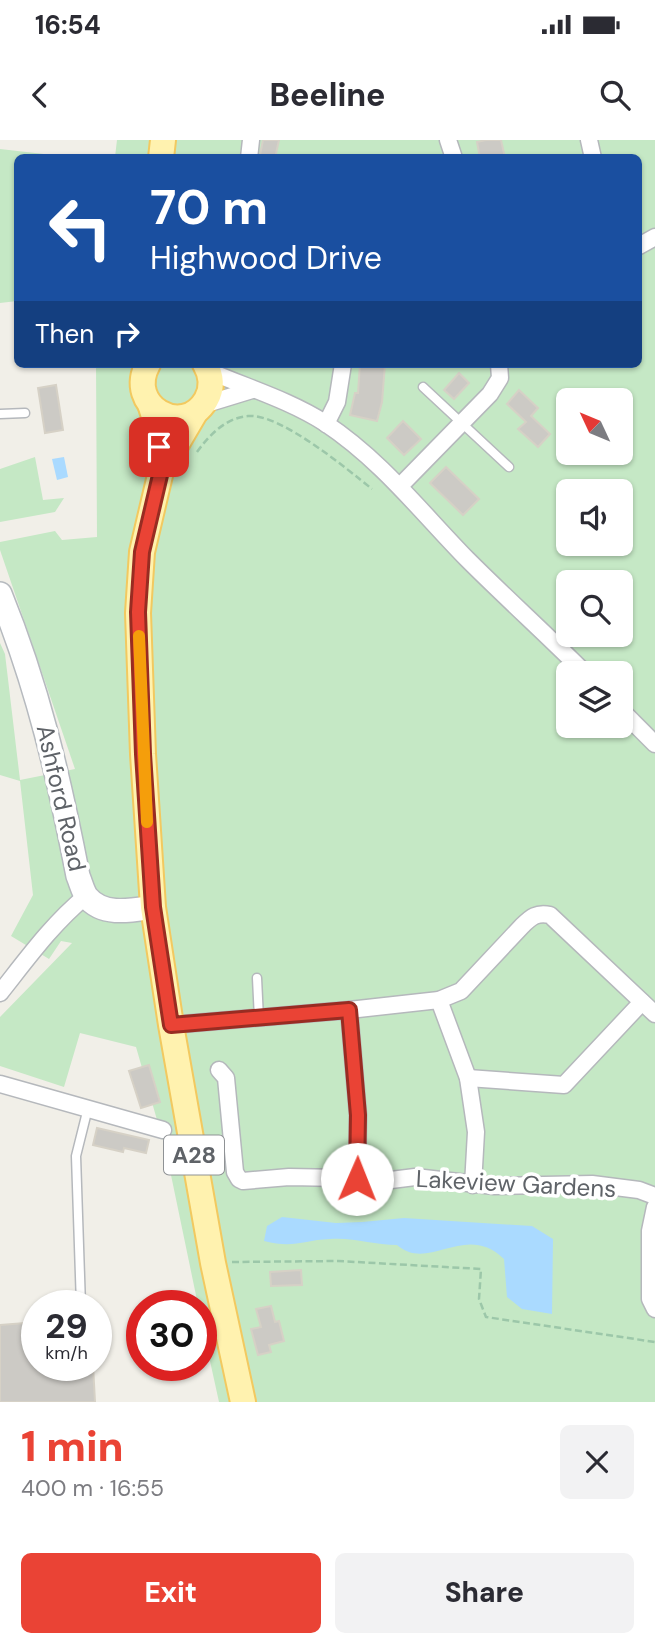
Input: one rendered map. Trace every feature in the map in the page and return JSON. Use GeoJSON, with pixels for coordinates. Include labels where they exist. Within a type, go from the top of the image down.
{"type":"FeatureCollection","features":[{"type":"Feature","properties":{"kind":"main road"},"geometry":{"type":"LineString","coordinates":[[146,368],[142,387],[145,397],[151,407],[160,414],[172,417],[184,417],[199,409],[209,394],[211,383],[207,368]]}},
{"type":"Feature","properties":{"kind":"main road","name":"A28"},"geometry":{"type":"LineString","coordinates":[[151,407],[157,426],[161,471],[142,552],[138,612],[143,754],[153,907],[213,1263],[243,1402]]}},
{"type":"Feature","properties":{"kind":"main road","name":"A28"},"geometry":{"type":"LineString","coordinates":[[161,471],[199,409]]}},
{"type":"Feature","properties":{"kind":"street"},"geometry":{"type":"LineString","coordinates":[[207,368],[252,390],[277,397],[327,424],[400,485],[467,558],[573,661]]}},
{"type":"Feature","properties":{"kind":"street"},"geometry":{"type":"LineString","coordinates":[[327,424],[337,402],[342,368]]}},
{"type":"Feature","properties":{"kind":"street"},"geometry":{"type":"LineString","coordinates":[[400,485],[497,386],[499,368]]}},
{"type":"Feature","properties":{"kind":"street"},"geometry":{"type":"LineString","coordinates":[[199,409],[252,390]]}},
{"type":"Feature","properties":{"kind":"street","name":"Ashford Road"},"geometry":{"type":"LineString","coordinates":[[0,594],[20,644],[50,741],[78,876],[86,896],[107,909],[125,911],[153,907]]}},
{"type":"Feature","properties":{"kind":"street"},"geometry":{"type":"LineString","coordinates":[[633,722],[655,744]]}},
{"type":"Feature","properties":{"kind":"street"},"geometry":{"type":"LineString","coordinates":[[0,993],[40,940],[65,913],[86,896]]}},
{"type":"Feature","properties":{"kind":"street"},"geometry":{"type":"LineString","coordinates":[[171,1025],[439,1000],[461,991],[522,926],[541,913],[550,915],[651,1008],[564,1086],[468,1078]]}},
{"type":"Feature","properties":{"kind":"street"},"geometry":{"type":"LineString","coordinates":[[439,1000],[468,1078],[476,1132],[473,1185]]}},
{"type":"Feature","properties":{"kind":"street"},"geometry":{"type":"LineString","coordinates":[[349,1010],[358,1115],[357,1179]]}},
{"type":"Feature","properties":{"kind":"street","name":"Lakeview Gardens"},"geometry":{"type":"LineString","coordinates":[[219,1070],[226,1077],[231,1143],[235,1172],[239,1179],[251,1181],[289,1177],[375,1182],[423,1178],[473,1185],[529,1186],[571,1183],[639,1190],[655,1196]]}},
{"type":"Feature","properties":{"kind":"street"},"geometry":{"type":"LineString","coordinates":[[0,1084],[163,1130]]}},
{"type":"Feature","properties":{"kind":"street"},"geometry":{"type":"LineString","coordinates":[[655,1207],[650,1231],[650,1299],[655,1309]]}},
{"type":"Feature","properties":{"kind":"lane"},"geometry":{"type":"LineString","coordinates":[[423,387],[509,467]]}},
{"type":"Feature","properties":{"kind":"lane"},"geometry":{"type":"LineString","coordinates":[[0,414],[25,413]]}},
{"type":"Feature","properties":{"kind":"lane"},"geometry":{"type":"LineString","coordinates":[[257,978],[259,1018]]}},
{"type":"Feature","properties":{"kind":"lane"},"geometry":{"type":"LineString","coordinates":[[80,1290],[76,1156],[88,1108]]}},
{"type":"Feature","properties":{"kind":"path"},"geometry":{"type":"LineString","coordinates":[[193,457],[206,439],[226,423],[250,416],[267,420],[317,445],[372,489]]}},
{"type":"Feature","properties":{"kind":"path"},"geometry":{"type":"LineString","coordinates":[[213,1263],[338,1261],[481,1269],[479,1299],[486,1317],[655,1342]]}},
{"type":"Feature","properties":{"kind":"green space"},"geometry":{"type":"Polygon","coordinates":[[[117,140],[655,140],[655,1402],[219,1402],[214,1381],[217,1381],[217,1290],[195,1290],[166,1151],[136,1047],[80,1033],[64,1087],[0,1066],[0,1017],[72,943],[61,941],[49,959],[11,936],[33,895],[20,781],[0,775],[0,643],[5,654],[20,780],[75,769],[0,550],[0,542],[55,531],[62,540],[97,537],[96,368],[642,368],[642,154],[115,154],[117,140]]]}},
{"type":"Feature","properties":{"kind":"green space"},"geometry":{"type":"Polygon","coordinates":[[[0,149],[44,154],[14,154],[14,301],[0,303],[0,149]]]}},
{"type":"Feature","properties":{"kind":"green space"},"geometry":{"type":"Polygon","coordinates":[[[35,457],[43,500],[64,498],[55,512],[0,522],[0,469],[35,457]]]}},
{"type":"Feature","properties":{"kind":"water"},"geometry":{"type":"Polygon","coordinates":[[[64,457],[68,477],[57,480],[52,459],[64,457]]]}},
{"type":"Feature","properties":{"kind":"water"},"geometry":{"type":"Polygon","coordinates":[[[282,1217],[336,1223],[404,1218],[532,1226],[553,1239],[552,1314],[522,1309],[507,1297],[504,1259],[490,1249],[461,1245],[422,1254],[409,1252],[397,1245],[347,1239],[291,1244],[264,1241],[267,1226],[282,1217]]]}},
{"type":"Feature","properties":{"kind":"building"},"geometry":{"type":"Polygon","coordinates":[[[263,140],[279,140],[276,154],[260,154],[263,140]]]}},
{"type":"Feature","properties":{"kind":"building"},"geometry":{"type":"Polygon","coordinates":[[[501,140],[504,154],[479,154],[477,142],[501,140]]]}},
{"type":"Feature","properties":{"kind":"building"},"geometry":{"type":"Polygon","coordinates":[[[360,368],[385,368],[382,402],[377,421],[350,415],[355,393],[358,393],[360,368]]]}},
{"type":"Feature","properties":{"kind":"building"},"geometry":{"type":"Polygon","coordinates":[[[459,373],[469,383],[454,399],[444,390],[459,373]]]}},
{"type":"Feature","properties":{"kind":"building"},"geometry":{"type":"Polygon","coordinates":[[[56,385],[63,430],[45,433],[38,388],[56,385]]]}},
{"type":"Feature","properties":{"kind":"building"},"geometry":{"type":"Polygon","coordinates":[[[519,390],[538,408],[531,416],[550,434],[538,447],[518,429],[526,422],[507,404],[519,390]]]}},
{"type":"Feature","properties":{"kind":"building"},"geometry":{"type":"Polygon","coordinates":[[[403,421],[421,439],[404,455],[387,438],[403,421]]]}},
{"type":"Feature","properties":{"kind":"building"},"geometry":{"type":"Polygon","coordinates":[[[446,467],[479,499],[463,515],[430,483],[446,467]]]}},
{"type":"Feature","properties":{"kind":"building"},"geometry":{"type":"Polygon","coordinates":[[[149,1065],[160,1102],[141,1108],[129,1071],[149,1065]]]}},
{"type":"Feature","properties":{"kind":"building"},"geometry":{"type":"Polygon","coordinates":[[[97,1128],[149,1140],[146,1153],[124,1148],[123,1152],[93,1145],[97,1128]]]}},
{"type":"Feature","properties":{"kind":"building"},"geometry":{"type":"Polygon","coordinates":[[[301,1270],[302,1285],[271,1286],[270,1272],[301,1270]]]}},
{"type":"Feature","properties":{"kind":"building"},"geometry":{"type":"Polygon","coordinates":[[[271,1306],[275,1322],[279,1321],[284,1341],[269,1345],[271,1352],[258,1355],[251,1329],[261,1327],[256,1309],[271,1306]]]}},
{"type":"Feature","properties":{"kind":"building"},"geometry":{"type":"Polygon","coordinates":[[[21,1323],[21,1381],[94,1381],[95,1402],[0,1402],[0,1325],[21,1323]]]}},
{"type":"Feature","properties":{"kind":"slow traffic"},"geometry":{"type":"LineString","coordinates":[[139,636],[147,822]]}},
{"type":"Feature","properties":{"kind":"route"},"geometry":{"type":"LineString","coordinates":[[159,447],[161,471],[142,552],[138,612],[143,754],[153,907],[171,1025],[349,1010],[358,1115],[357,1179]]}}]}
